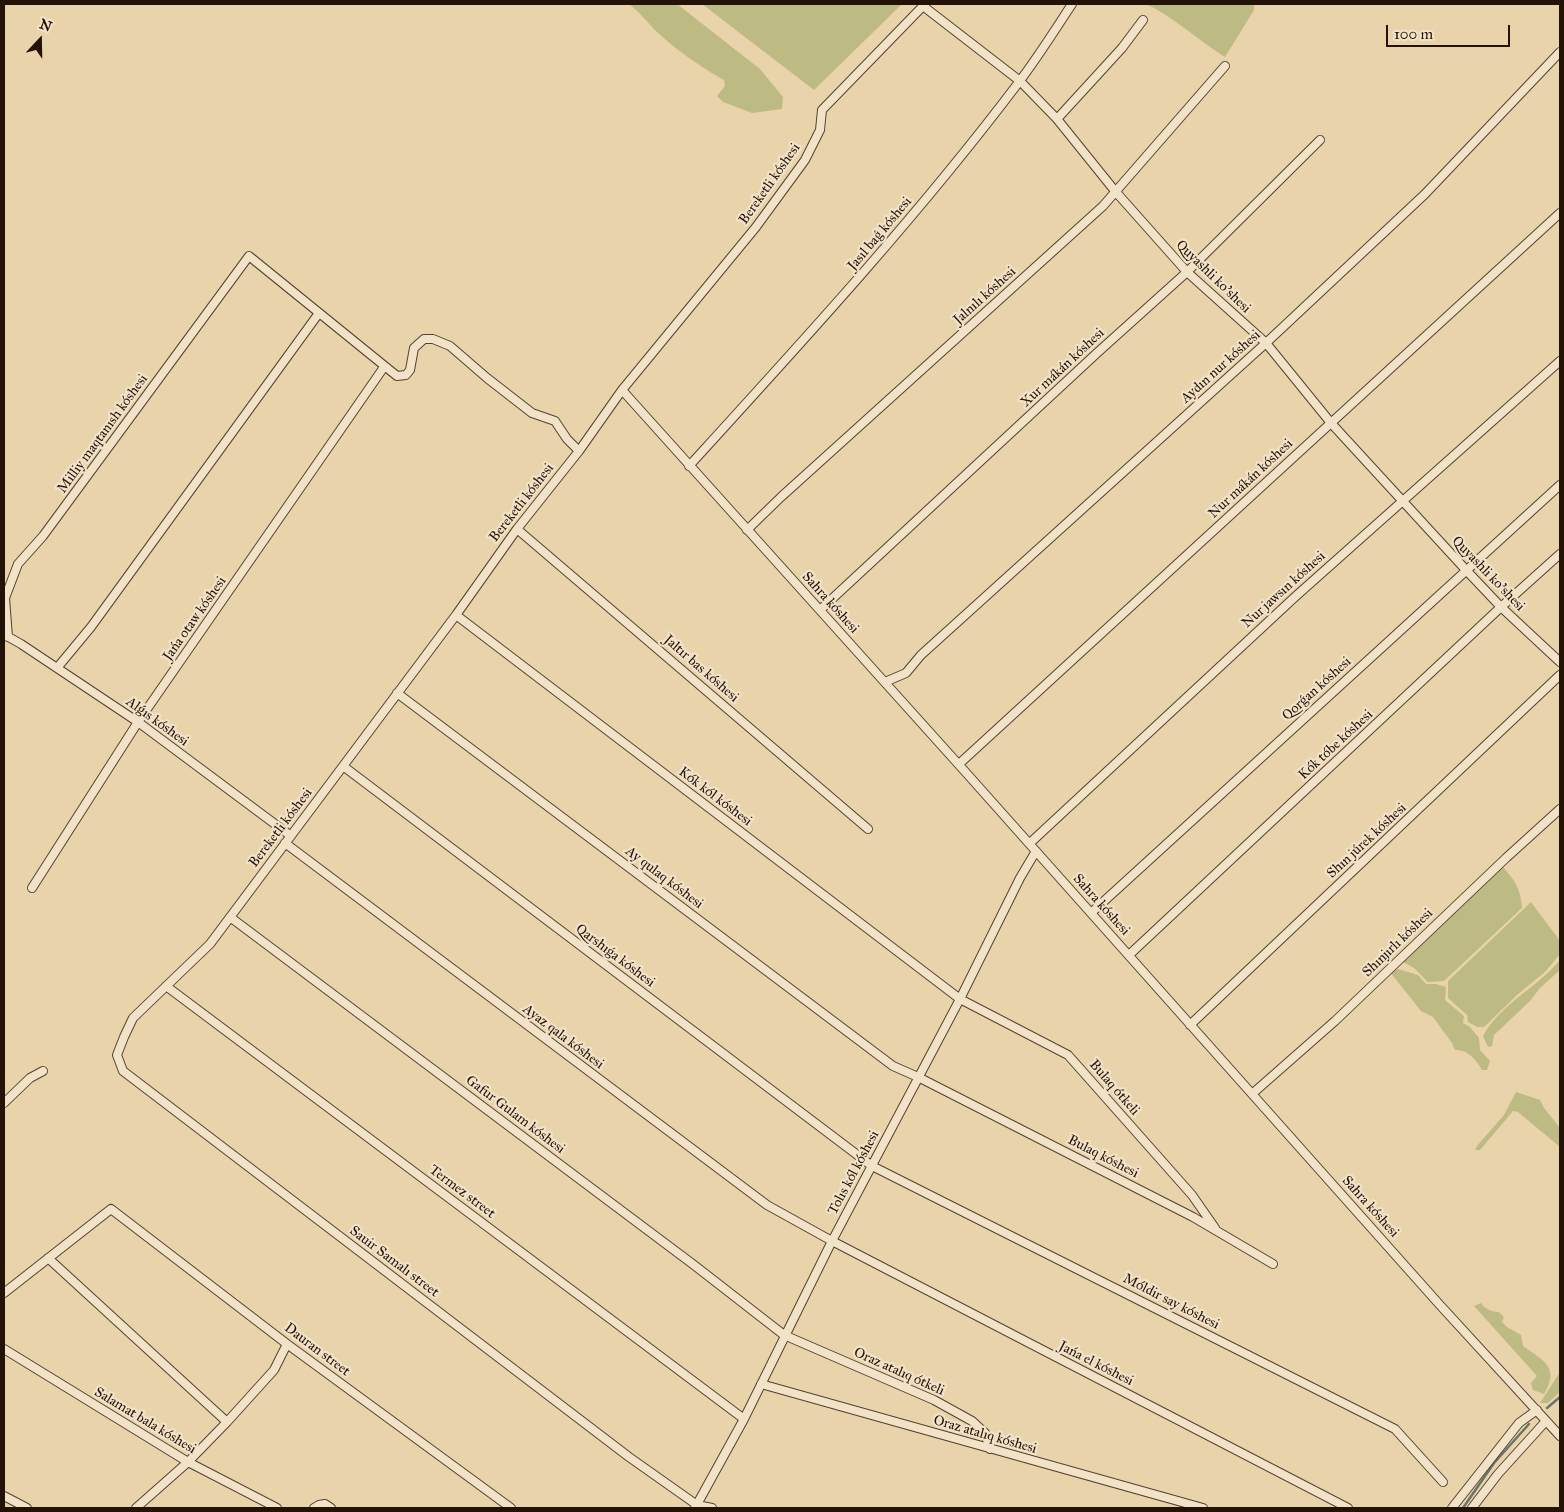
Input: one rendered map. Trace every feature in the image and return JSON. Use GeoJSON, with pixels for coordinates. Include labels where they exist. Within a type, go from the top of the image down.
{"type":"FeatureCollection","features":[{"type":"Feature","properties":{"kind":"street","name":"Jasıl baǵ kóshesi"},"geometry":{"type":"LineString","coordinates":[[689,466],[827,315],[912,216],[1020,81],[1072,4]]}},
{"type":"Feature","properties":{"kind":"street","name":"Quyashli ko'shesi"},"geometry":{"type":"LineString","coordinates":[[924,5],[1020,81],[1057,119],[1115,191],[1187,272],[1266,343],[1331,423],[1466,570],[1501,607],[1560,662]]}},
{"type":"Feature","properties":{"kind":"street","name":"Bereketli kóshesi"},"geometry":{"type":"LineString","coordinates":[[133,1018],[210,944],[456,615],[517,528],[579,451],[622,390],[756,227],[805,160],[820,130],[822,110],[924,5]]}},
{"type":"Feature","properties":{"kind":"street"},"geometry":{"type":"LineString","coordinates":[[1057,119],[1122,48],[1143,20]]}},
{"type":"Feature","properties":{"kind":"street","name":"Aydın nur kóshesi"},"geometry":{"type":"LineString","coordinates":[[885,682],[906,673],[921,655],[1266,343],[1425,194],[1560,52]]}},
{"type":"Feature","properties":{"kind":"street","name":"Jalnılı kóshesi"},"geometry":{"type":"LineString","coordinates":[[747,530],[1103,206],[1224,66]]}},
{"type":"Feature","properties":{"kind":"street","name":"Xur mákán kóshesi"},"geometry":{"type":"LineString","coordinates":[[820,610],[1187,272],[1320,140]]}},
{"type":"Feature","properties":{"kind":"street","name":"Nur mákán kóshesi"},"geometry":{"type":"LineString","coordinates":[[959,764],[1560,214]]}},
{"type":"Feature","properties":{"kind":"street","name":"Milliy maqtanısh kóshesi"},"geometry":{"type":"LineString","coordinates":[[6,635],[5,598],[18,564],[43,536],[249,256],[318,313]]}},
{"type":"Feature","properties":{"kind":"street"},"geometry":{"type":"LineString","coordinates":[[58,668],[91,627],[318,313],[397,376],[406,375],[410,370],[414,348],[424,340],[432,339],[450,346],[532,413],[555,420],[567,439],[579,451]]}},
{"type":"Feature","properties":{"kind":"street","name":"Nur jawsın kóshesi"},"geometry":{"type":"LineString","coordinates":[[1030,844],[1288,602],[1560,361]]}},
{"type":"Feature","properties":{"kind":"street","name":"Jańa otaw kóshesi"},"geometry":{"type":"LineString","coordinates":[[32,888],[138,722],[384,367]]}},
{"type":"Feature","properties":{"kind":"street","name":"Sahra kóshesi"},"geometry":{"type":"LineString","coordinates":[[622,390],[959,764],[1439,1304],[1560,1436]]}},
{"type":"Feature","properties":{"kind":"street","name":"Qorǵan kóshesi"},"geometry":{"type":"LineString","coordinates":[[1091,913],[1560,485]]}},
{"type":"Feature","properties":{"kind":"street","name":"Jaltır bas kóshesi"},"geometry":{"type":"LineString","coordinates":[[517,528],[868,829]]}},
{"type":"Feature","properties":{"kind":"street","name":"Kók tóbe kóshesi"},"geometry":{"type":"LineString","coordinates":[[1129,955],[1560,554]]}},
{"type":"Feature","properties":{"kind":"street","name":"Kók kól kóshesi"},"geometry":{"type":"LineString","coordinates":[[456,615],[960,1000]]}},
{"type":"Feature","properties":{"kind":"street","name":"Alǵıs kóshesi"},"geometry":{"type":"LineString","coordinates":[[6,635],[138,722],[291,836]]}},
{"type":"Feature","properties":{"kind":"street","name":"Shın júrek kóshesi"},"geometry":{"type":"LineString","coordinates":[[1190,1025],[1560,675]]}},
{"type":"Feature","properties":{"kind":"street","name":"Ay qulaq kóshesi"},"geometry":{"type":"LineString","coordinates":[[397,693],[893,1066],[918,1077]]}},
{"type":"Feature","properties":{"kind":"street","name":"Qarshıǵa kóshesi"},"geometry":{"type":"LineString","coordinates":[[343,766],[872,1166]]}},
{"type":"Feature","properties":{"kind":"street","name":"Shınjırlı kóshesi"},"geometry":{"type":"LineString","coordinates":[[1252,1094],[1335,1021],[1506,858],[1560,810]]}},
{"type":"Feature","properties":{"kind":"street","name":"Ayaz qala kóshesi"},"geometry":{"type":"LineString","coordinates":[[285,843],[768,1205],[832,1241]]}},
{"type":"Feature","properties":{"kind":"street","name":"Tolıs kól kóshesi"},"geometry":{"type":"LineString","coordinates":[[696,1507],[744,1418],[832,1241],[960,1000],[1020,878],[1036,851]]}},
{"type":"Feature","properties":{"kind":"street","name":"Gafur Gulam kóshesi"},"geometry":{"type":"LineString","coordinates":[[230,917],[679,1253],[784,1335]]}},
{"type":"Feature","properties":{"kind":"street","name":"Termez street"},"geometry":{"type":"LineString","coordinates":[[166,986],[744,1418]]}},
{"type":"Feature","properties":{"kind":"street","name":"Bulaq ótkeli"},"geometry":{"type":"LineString","coordinates":[[960,1000],[1068,1055],[1192,1195],[1217,1231]]}},
{"type":"Feature","properties":{"kind":"street","name":"Sauir Samalı street"},"geometry":{"type":"LineString","coordinates":[[133,1018],[117,1055],[123,1071],[629,1458],[696,1507]]}},
{"type":"Feature","properties":{"kind":"street"},"geometry":{"type":"LineString","coordinates":[[4,1103],[30,1078],[43,1071]]}},
{"type":"Feature","properties":{"kind":"street","name":"Bulaq kóshesi"},"geometry":{"type":"LineString","coordinates":[[918,1077],[1193,1217],[1273,1264]]}},
{"type":"Feature","properties":{"kind":"street","name":"Móldir say kóshesi"},"geometry":{"type":"LineString","coordinates":[[872,1166],[1395,1429],[1443,1482]]}},
{"type":"Feature","properties":{"kind":"street","name":"Dauran street"},"geometry":{"type":"LineString","coordinates":[[48,1258],[111,1209],[287,1344],[511,1508]]}},
{"type":"Feature","properties":{"kind":"street","name":"Jańa el kóshesi"},"geometry":{"type":"LineString","coordinates":[[832,1241],[1348,1508]]}},
{"type":"Feature","properties":{"kind":"street"},"geometry":{"type":"LineString","coordinates":[[4,1293],[48,1258],[227,1422]]}},
{"type":"Feature","properties":{"kind":"street","name":"Oraz atalıq ótkeli"},"geometry":{"type":"LineString","coordinates":[[784,1335],[934,1400],[972,1421],[985,1433],[990,1449]]}},
{"type":"Feature","properties":{"kind":"street"},"geometry":{"type":"LineString","coordinates":[[136,1508],[188,1462],[227,1422],[274,1370],[287,1344]]}},
{"type":"Feature","properties":{"kind":"street","name":"Salamat bala kóshesi"},"geometry":{"type":"LineString","coordinates":[[4,1349],[188,1462],[277,1508]]}},
{"type":"Feature","properties":{"kind":"street","name":"Oraz atalıq kóshesi"},"geometry":{"type":"LineString","coordinates":[[761,1384],[1203,1508]]}},
{"type":"Feature","properties":{"kind":"street"},"geometry":{"type":"LineString","coordinates":[[1452,1508],[1519,1423],[1536,1410]]}},
{"type":"Feature","properties":{"kind":"street"},"geometry":{"type":"LineString","coordinates":[[1472,1508],[1498,1474],[1546,1421]]}},
{"type":"Feature","properties":{"kind":"street"},"geometry":{"type":"LineString","coordinates":[[4,1496],[27,1508]]}},
{"type":"Feature","properties":{"kind":"street"},"geometry":{"type":"LineString","coordinates":[[314,1508],[319,1505],[328,1506]]}},
{"type":"Feature","properties":{"kind":"street"},"geometry":{"type":"LineString","coordinates":[[696,1507],[712,1508]]}},
{"type":"Feature","properties":{"kind":"shaded area"},"geometry":{"type":"Polygon","coordinates":[[[629,4],[677,4],[760,69],[783,97],[782,109],[752,113],[723,102],[717,96],[725,86],[724,80],[669,43],[629,4]]]}},
{"type":"Feature","properties":{"kind":"shaded area"},"geometry":{"type":"Polygon","coordinates":[[[702,4],[902,4],[814,90],[702,4]]]}},
{"type":"Feature","properties":{"kind":"shaded area"},"geometry":{"type":"Polygon","coordinates":[[[1146,4],[1254,4],[1254,10],[1225,57],[1167,16],[1146,4]]]}},
{"type":"Feature","properties":{"kind":"shaded area"},"geometry":{"type":"Polygon","coordinates":[[[1502,866],[1516,885],[1522,908],[1444,981],[1428,982],[1414,968],[1403,962],[1502,866]]]}},
{"type":"Feature","properties":{"kind":"shaded area"},"geometry":{"type":"Polygon","coordinates":[[[1531,902],[1560,941],[1560,954],[1545,972],[1518,994],[1484,1027],[1477,1027],[1468,1022],[1467,1015],[1448,998],[1448,981],[1531,902]]]}},
{"type":"Feature","properties":{"kind":"shaded area"},"geometry":{"type":"Polygon","coordinates":[[[1560,960],[1560,970],[1494,1035],[1492,1046],[1488,1047],[1483,1036],[1499,1014],[1541,979],[1560,960]]]}},
{"type":"Feature","properties":{"kind":"shaded area"},"geometry":{"type":"Polygon","coordinates":[[[1398,969],[1418,975],[1426,984],[1446,987],[1445,1000],[1464,1016],[1463,1023],[1470,1027],[1479,1038],[1480,1050],[1490,1061],[1487,1070],[1482,1070],[1474,1059],[1464,1051],[1455,1050],[1433,1017],[1421,1011],[1390,972],[1398,969]]]}},
{"type":"Feature","properties":{"kind":"shaded area"},"geometry":{"type":"Polygon","coordinates":[[[1516,1092],[1540,1100],[1560,1128],[1560,1147],[1518,1112],[1513,1111],[1480,1150],[1475,1150],[1504,1115],[1516,1092]]]}},
{"type":"Feature","properties":{"kind":"shaded area"},"geometry":{"type":"Polygon","coordinates":[[[1481,1303],[1489,1310],[1499,1312],[1504,1317],[1502,1322],[1521,1335],[1523,1346],[1547,1366],[1550,1371],[1550,1377],[1549,1385],[1544,1394],[1533,1390],[1531,1383],[1537,1376],[1474,1306],[1481,1303]]]}},
{"type":"Feature","properties":{"kind":"shaded area"},"geometry":{"type":"Polygon","coordinates":[[[1560,1372],[1560,1392],[1548,1403],[1540,1403],[1560,1372]]]}},
{"type":"Feature","properties":{"kind":"waterway"},"geometry":{"type":"LineString","coordinates":[[1547,1408],[1560,1397]]}},
{"type":"Feature","properties":{"kind":"waterway"},"geometry":{"type":"LineString","coordinates":[[1463,1508],[1494,1463],[1529,1424]]}}]}
